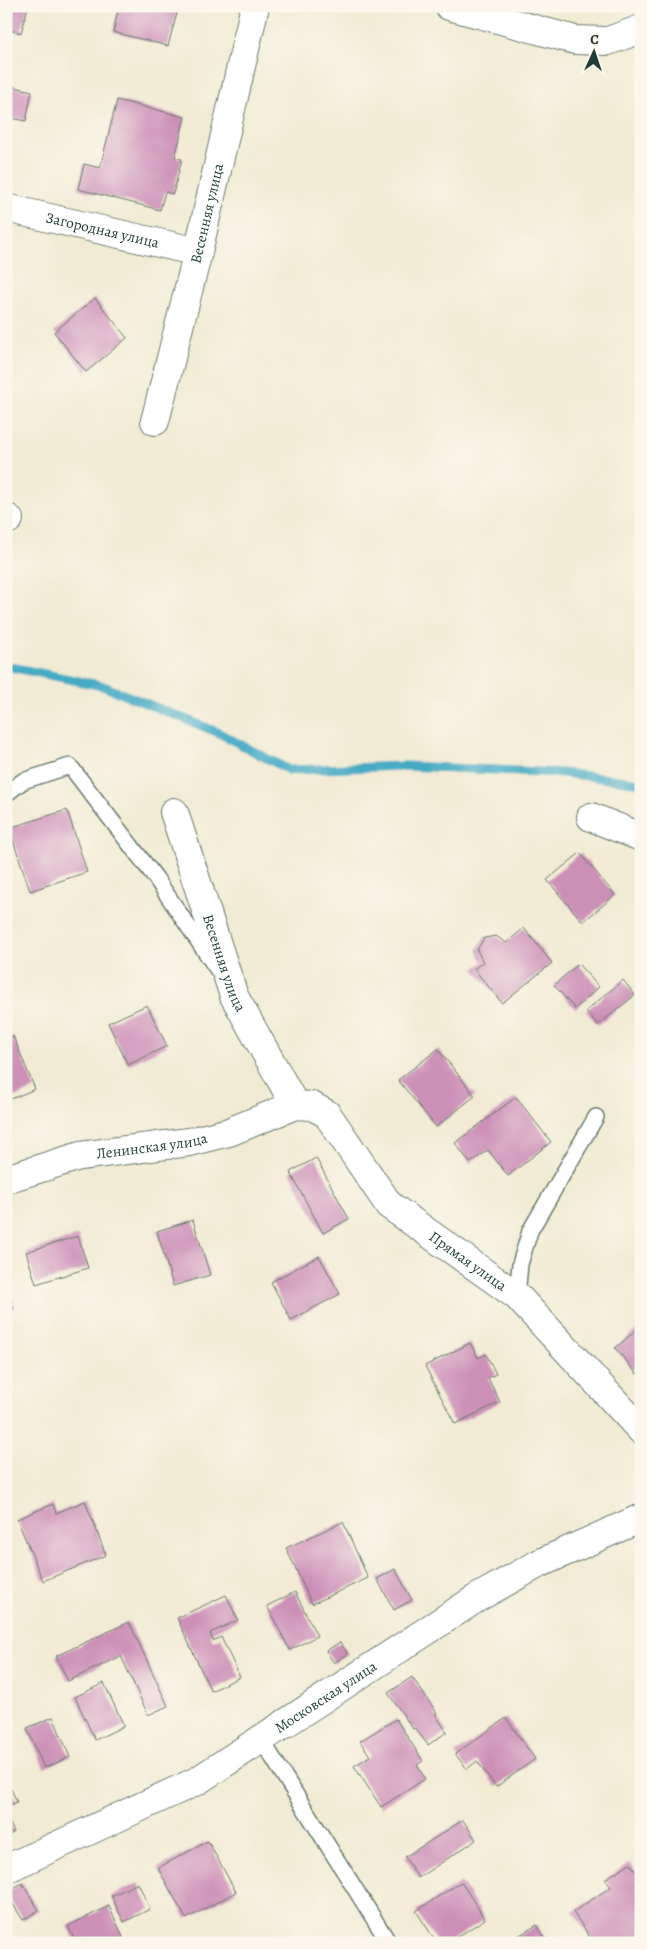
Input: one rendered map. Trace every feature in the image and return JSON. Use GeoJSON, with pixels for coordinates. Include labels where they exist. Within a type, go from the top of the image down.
{"type":"FeatureCollection","features":[{"type":"Feature","properties":{"kind":"street","name":"Весенняя улица"},"geometry":{"type":"LineString","coordinates":[[155,421],[198,252],[254,6]]}},
{"type":"Feature","properties":{"kind":"street"},"geometry":{"type":"LineString","coordinates":[[449,6],[575,40],[608,41],[641,30]]}},
{"type":"Feature","properties":{"kind":"street","name":"Загородная улица"},"geometry":{"type":"LineString","coordinates":[[6,208],[198,252]]}},
{"type":"Feature","properties":{"kind":"street","name":"Весенняя улица"},"geometry":{"type":"LineString","coordinates":[[174,812],[234,996],[295,1105]]}},
{"type":"Feature","properties":{"kind":"street"},"geometry":{"type":"LineString","coordinates":[[591,817],[641,836]]}},
{"type":"Feature","properties":{"kind":"street","name":"Ленинская улица"},"geometry":{"type":"LineString","coordinates":[[6,1179],[80,1156],[189,1142],[230,1132],[295,1105]]}},
{"type":"Feature","properties":{"kind":"street","name":"Прямая улица"},"geometry":{"type":"LineString","coordinates":[[295,1105],[312,1106],[327,1114],[389,1205],[517,1296],[641,1430]]}},
{"type":"Feature","properties":{"kind":"street","name":"Московская улица"},"geometry":{"type":"LineString","coordinates":[[6,1868],[197,1781],[477,1598],[538,1564],[641,1518]]}},
{"type":"Feature","properties":{"kind":"lane"},"geometry":{"type":"LineString","coordinates":[[6,794],[23,781],[70,766],[155,876],[234,996]]}},
{"type":"Feature","properties":{"kind":"lane"},"geometry":{"type":"LineString","coordinates":[[517,1296],[520,1264],[530,1231],[596,1117]]}},
{"type":"Feature","properties":{"kind":"lane"},"geometry":{"type":"LineString","coordinates":[[261,1739],[389,1943]]}},
{"type":"Feature","properties":{"kind":"building"},"geometry":{"type":"Polygon","coordinates":[[[6,6],[28,6],[21,33],[6,29],[6,6]]]}},
{"type":"Feature","properties":{"kind":"building"},"geometry":{"type":"Polygon","coordinates":[[[119,6],[179,6],[168,46],[113,32],[119,6]]]}},
{"type":"Feature","properties":{"kind":"building"},"geometry":{"type":"Polygon","coordinates":[[[6,85],[32,91],[26,121],[6,117],[6,85]]]}},
{"type":"Feature","properties":{"kind":"building"},"geometry":{"type":"Polygon","coordinates":[[[117,100],[185,117],[175,158],[182,159],[173,194],[165,192],[160,210],[78,189],[84,164],[100,168],[117,100]]]}},
{"type":"Feature","properties":{"kind":"building"},"geometry":{"type":"Polygon","coordinates":[[[95,298],[127,338],[86,372],[54,332],[95,298]]]}},
{"type":"Feature","properties":{"kind":"building"},"geometry":{"type":"Polygon","coordinates":[[[67,810],[87,872],[30,891],[9,828],[67,810]]]}},
{"type":"Feature","properties":{"kind":"building"},"geometry":{"type":"Polygon","coordinates":[[[580,853],[615,895],[583,922],[547,880],[580,853]]]}},
{"type":"Feature","properties":{"kind":"building"},"geometry":{"type":"Polygon","coordinates":[[[524,928],[552,963],[502,1003],[474,969],[483,962],[477,950],[484,938],[496,936],[506,943],[524,928]]]}},
{"type":"Feature","properties":{"kind":"building"},"geometry":{"type":"Polygon","coordinates":[[[578,964],[599,987],[575,1009],[554,985],[578,964]]]}},
{"type":"Feature","properties":{"kind":"building"},"geometry":{"type":"Polygon","coordinates":[[[623,980],[635,995],[598,1025],[586,1011],[623,980]]]}},
{"type":"Feature","properties":{"kind":"building"},"geometry":{"type":"Polygon","coordinates":[[[147,1005],[167,1046],[128,1065],[108,1023],[147,1005]]]}},
{"type":"Feature","properties":{"kind":"building"},"geometry":{"type":"Polygon","coordinates":[[[13,1036],[35,1089],[6,1101],[6,1039],[13,1036]]]}},
{"type":"Feature","properties":{"kind":"building"},"geometry":{"type":"Polygon","coordinates":[[[438,1049],[475,1096],[436,1127],[398,1080],[438,1049]]]}},
{"type":"Feature","properties":{"kind":"building"},"geometry":{"type":"Polygon","coordinates":[[[516,1097],[551,1142],[508,1176],[488,1150],[470,1163],[455,1143],[516,1097]]]}},
{"type":"Feature","properties":{"kind":"building"},"geometry":{"type":"Polygon","coordinates":[[[316,1158],[349,1219],[323,1233],[290,1172],[316,1158]]]}},
{"type":"Feature","properties":{"kind":"building"},"geometry":{"type":"Polygon","coordinates":[[[193,1220],[210,1275],[173,1286],[157,1231],[193,1220]]]}},
{"type":"Feature","properties":{"kind":"building"},"geometry":{"type":"Polygon","coordinates":[[[78,1236],[88,1268],[36,1284],[26,1252],[78,1236]]]}},
{"type":"Feature","properties":{"kind":"building"},"geometry":{"type":"Polygon","coordinates":[[[319,1256],[340,1294],[291,1320],[271,1282],[319,1256]]]}},
{"type":"Feature","properties":{"kind":"building"},"geometry":{"type":"Polygon","coordinates":[[[6,1285],[14,1309],[6,1311],[6,1285]]]}},
{"type":"Feature","properties":{"kind":"building"},"geometry":{"type":"Polygon","coordinates":[[[641,1326],[641,1371],[637,1374],[615,1348],[641,1326]]]}},
{"type":"Feature","properties":{"kind":"building"},"geometry":{"type":"Polygon","coordinates":[[[470,1343],[478,1358],[486,1354],[496,1374],[488,1378],[500,1402],[455,1424],[425,1366],[470,1343]]]}},
{"type":"Feature","properties":{"kind":"building"},"geometry":{"type":"Polygon","coordinates":[[[85,1501],[106,1555],[43,1581],[17,1519],[53,1504],[56,1513],[85,1501]]]}},
{"type":"Feature","properties":{"kind":"building"},"geometry":{"type":"Polygon","coordinates":[[[343,1522],[368,1578],[312,1604],[286,1548],[343,1522]]]}},
{"type":"Feature","properties":{"kind":"building"},"geometry":{"type":"Polygon","coordinates":[[[395,1569],[412,1600],[394,1610],[377,1579],[395,1569]]]}},
{"type":"Feature","properties":{"kind":"building"},"geometry":{"type":"Polygon","coordinates":[[[295,1592],[317,1636],[290,1650],[267,1606],[295,1592]]]}},
{"type":"Feature","properties":{"kind":"building"},"geometry":{"type":"Polygon","coordinates":[[[226,1595],[238,1620],[210,1633],[213,1641],[221,1637],[240,1677],[211,1691],[177,1618],[226,1595]]]}},
{"type":"Feature","properties":{"kind":"building"},"geometry":{"type":"Polygon","coordinates":[[[129,1622],[168,1706],[148,1715],[121,1656],[68,1681],[56,1656],[129,1622]]]}},
{"type":"Feature","properties":{"kind":"building"},"geometry":{"type":"Polygon","coordinates":[[[340,1642],[348,1654],[334,1663],[326,1651],[340,1642]]]}},
{"type":"Feature","properties":{"kind":"building"},"geometry":{"type":"Polygon","coordinates":[[[412,1677],[437,1713],[435,1714],[447,1732],[428,1745],[415,1728],[413,1729],[388,1693],[412,1677]]]}},
{"type":"Feature","properties":{"kind":"building"},"geometry":{"type":"Polygon","coordinates":[[[104,1683],[124,1726],[95,1740],[75,1697],[104,1683]]]}},
{"type":"Feature","properties":{"kind":"building"},"geometry":{"type":"Polygon","coordinates":[[[53,1717],[70,1757],[44,1768],[27,1728],[53,1717]]]}},
{"type":"Feature","properties":{"kind":"building"},"geometry":{"type":"Polygon","coordinates":[[[506,1718],[535,1759],[496,1787],[477,1761],[467,1769],[455,1754],[506,1718]]]}},
{"type":"Feature","properties":{"kind":"building"},"geometry":{"type":"Polygon","coordinates":[[[396,1719],[423,1761],[417,1765],[425,1779],[381,1807],[354,1766],[370,1756],[360,1741],[396,1719]]]}},
{"type":"Feature","properties":{"kind":"building"},"geometry":{"type":"Polygon","coordinates":[[[11,1789],[17,1802],[6,1807],[6,1791],[11,1789]]]}},
{"type":"Feature","properties":{"kind":"building"},"geometry":{"type":"Polygon","coordinates":[[[6,1815],[14,1832],[6,1836],[6,1815]]]}},
{"type":"Feature","properties":{"kind":"building"},"geometry":{"type":"Polygon","coordinates":[[[463,1820],[476,1840],[418,1878],[405,1857],[463,1820]]]}},
{"type":"Feature","properties":{"kind":"building"},"geometry":{"type":"Polygon","coordinates":[[[208,1841],[236,1892],[186,1919],[158,1868],[208,1841]]]}},
{"type":"Feature","properties":{"kind":"building"},"geometry":{"type":"Polygon","coordinates":[[[630,1863],[641,1879],[641,1936],[630,1943],[594,1943],[573,1912],[611,1887],[605,1879],[630,1863]]]}},
{"type":"Feature","properties":{"kind":"building"},"geometry":{"type":"Polygon","coordinates":[[[461,1882],[485,1919],[448,1943],[437,1943],[416,1911],[461,1882]]]}},
{"type":"Feature","properties":{"kind":"building"},"geometry":{"type":"Polygon","coordinates":[[[22,1883],[39,1910],[23,1920],[6,1893],[22,1883]]]}},
{"type":"Feature","properties":{"kind":"building"},"geometry":{"type":"Polygon","coordinates":[[[138,1883],[150,1909],[124,1922],[111,1896],[138,1883]]]}},
{"type":"Feature","properties":{"kind":"building"},"geometry":{"type":"Polygon","coordinates":[[[109,1906],[123,1937],[111,1943],[76,1943],[68,1926],[109,1906]]]}},
{"type":"Feature","properties":{"kind":"building"},"geometry":{"type":"Polygon","coordinates":[[[537,1925],[548,1943],[506,1943],[537,1925]]]}},
{"type":"Feature","properties":{"kind":"waterway"},"geometry":{"type":"LineString","coordinates":[[6,666],[103,686],[217,732],[289,770],[405,766],[564,773],[641,783]]}}]}
